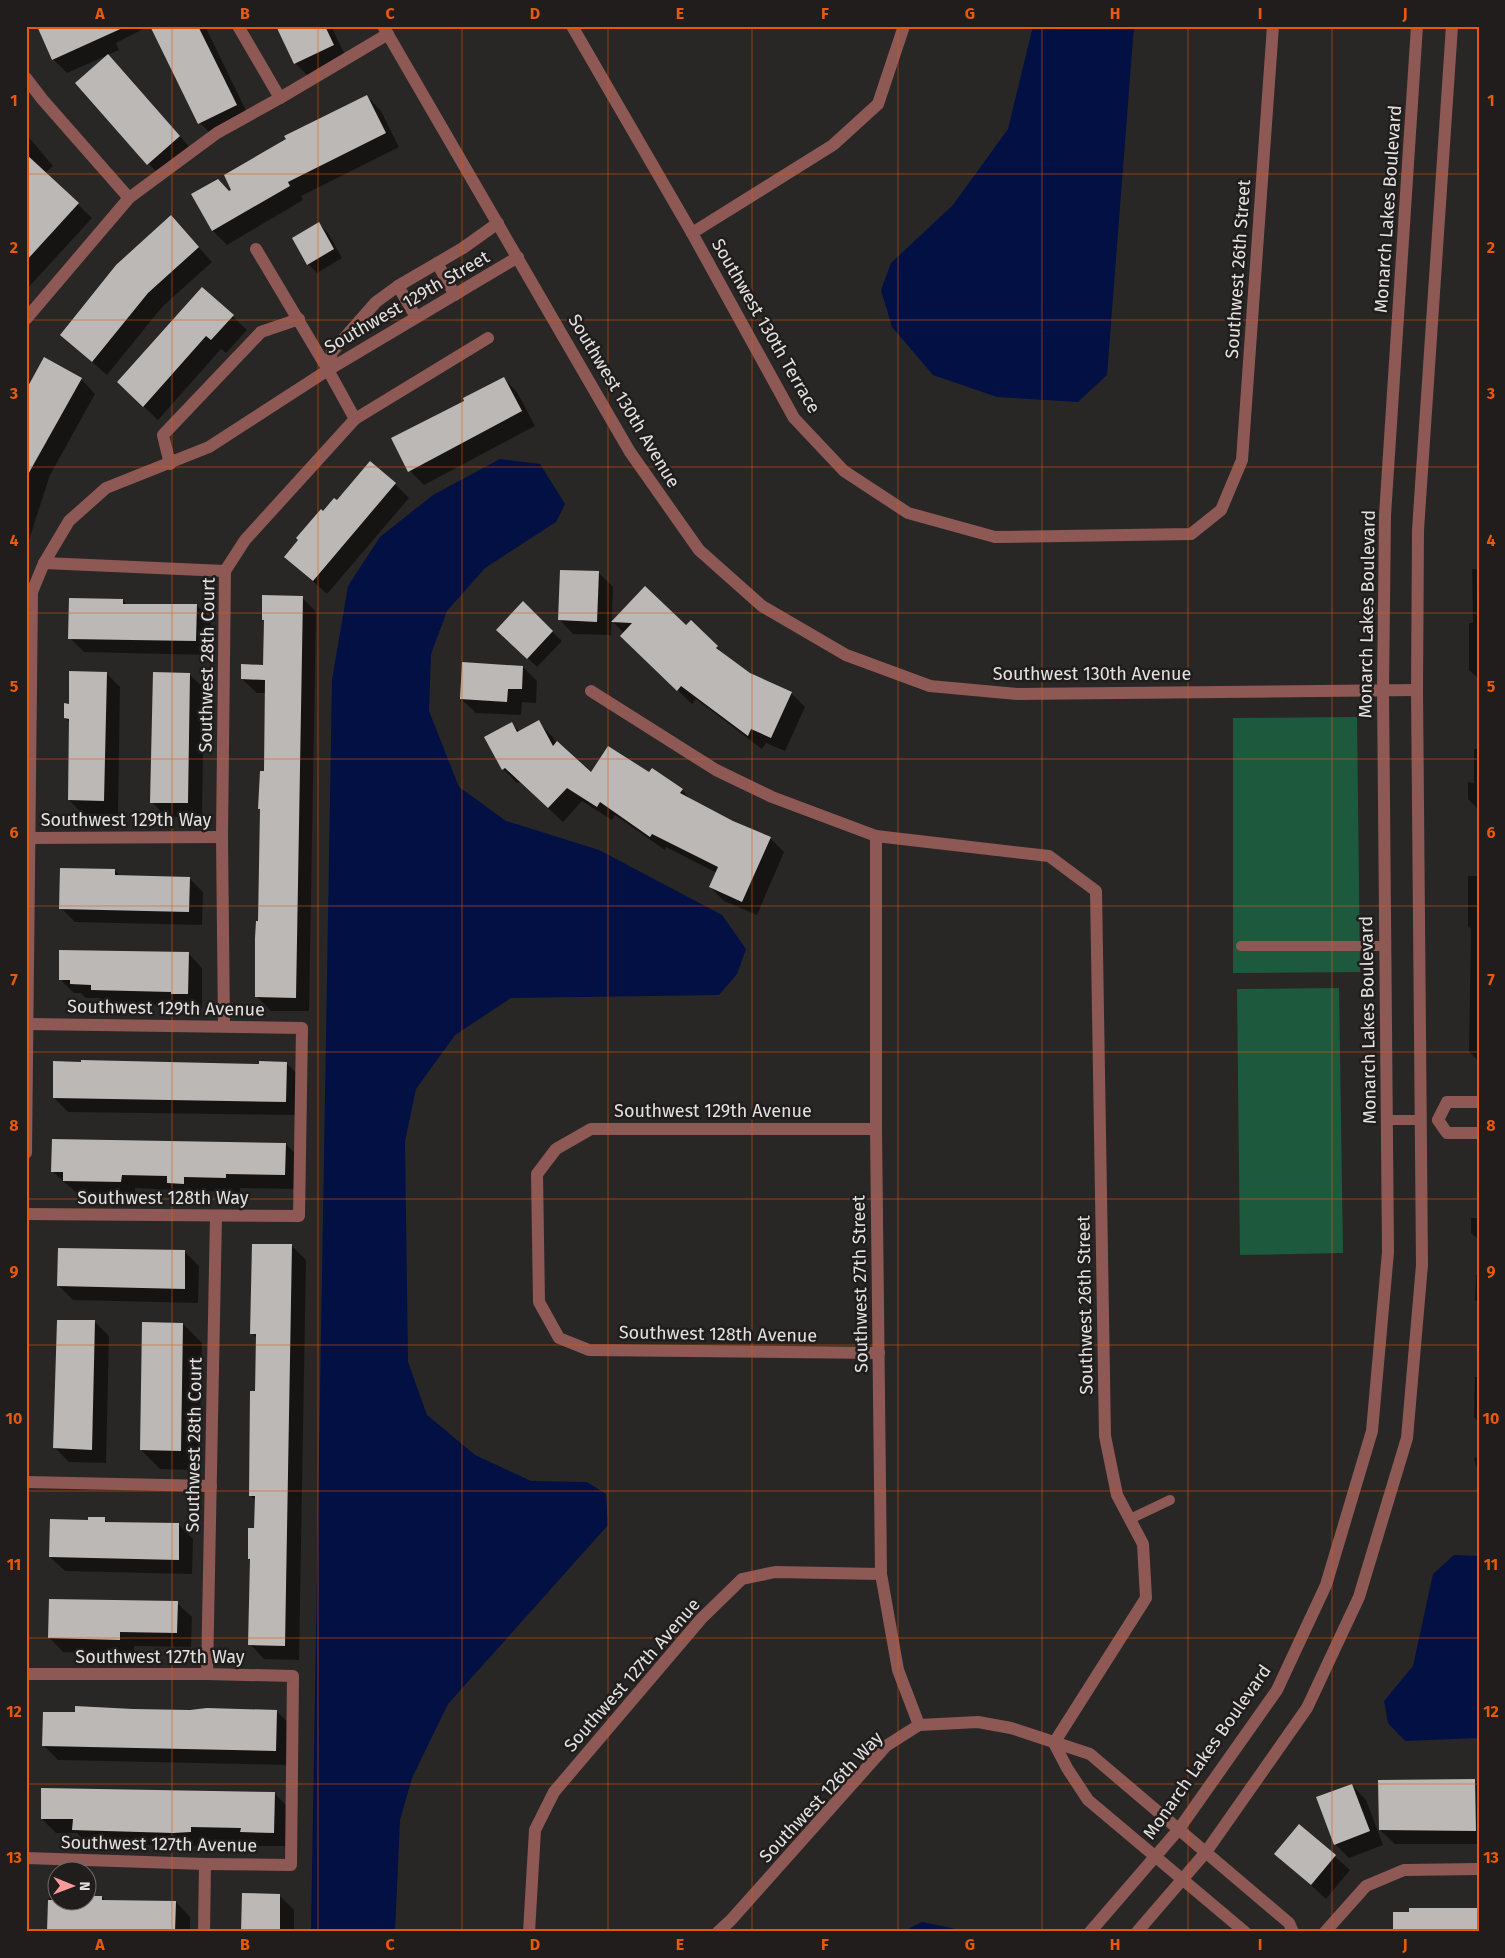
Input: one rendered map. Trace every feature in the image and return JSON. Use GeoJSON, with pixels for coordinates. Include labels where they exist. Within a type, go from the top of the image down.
{"type":"FeatureCollection","features":[{"type":"Feature","properties":{"kind":"street"},"geometry":{"type":"LineString","coordinates":[[238,26],[280,98]]}},
{"type":"Feature","properties":{"kind":"street","name":"Southwest 130th Terrace"},"geometry":{"type":"LineString","coordinates":[[572,26],[692,233],[794,418],[844,471],[908,513],[996,537],[1191,534],[1221,510]]}},
{"type":"Feature","properties":{"kind":"street"},"geometry":{"type":"LineString","coordinates":[[692,233],[833,145],[878,104],[904,26]]}},
{"type":"Feature","properties":{"kind":"street","name":"Southwest 26th Street"},"geometry":{"type":"LineString","coordinates":[[1221,510],[1242,460],[1272,26]]}},
{"type":"Feature","properties":{"kind":"street","name":"Monarch Lakes Boulevard"},"geometry":{"type":"LineString","coordinates":[[1090,1932],[1179,1829],[1277,1690],[1326,1585],[1372,1431],[1388,1252],[1383,690],[1385,515],[1417,26]]}},
{"type":"Feature","properties":{"kind":"street"},"geometry":{"type":"LineString","coordinates":[[1137,1932],[1206,1852],[1307,1708],[1359,1597],[1407,1438],[1422,1265],[1419,1120],[1418,530],[1452,26]]}},
{"type":"Feature","properties":{"kind":"street"},"geometry":{"type":"LineString","coordinates":[[26,319],[129,198],[216,133],[280,98],[385,30]]}},
{"type":"Feature","properties":{"kind":"street","name":"Southwest 130th Avenue"},"geometry":{"type":"LineString","coordinates":[[385,30],[630,452],[699,550],[762,606],[846,655],[930,686],[1017,694],[1417,690]]}},
{"type":"Feature","properties":{"kind":"street"},"geometry":{"type":"LineString","coordinates":[[26,78],[42,99],[129,198]]}},
{"type":"Feature","properties":{"kind":"street","name":"Southwest 129th Street"},"geometry":{"type":"LineString","coordinates":[[328,370],[332,352],[376,302],[398,286],[463,248],[498,223]]}},
{"type":"Feature","properties":{"kind":"street"},"geometry":{"type":"LineString","coordinates":[[256,249],[355,418]]}},
{"type":"Feature","properties":{"kind":"street","name":"Southwest 129th Street"},"geometry":{"type":"LineString","coordinates":[[328,370],[518,257]]}},
{"type":"Feature","properties":{"kind":"street"},"geometry":{"type":"LineString","coordinates":[[436,264],[454,295]]}},
{"type":"Feature","properties":{"kind":"street"},"geometry":{"type":"LineString","coordinates":[[398,286],[416,318]]}},
{"type":"Feature","properties":{"kind":"street"},"geometry":{"type":"LineString","coordinates":[[170,464],[163,436],[261,332],[298,319]]}},
{"type":"Feature","properties":{"kind":"street","name":"Southwest 28th Court"},"geometry":{"type":"LineString","coordinates":[[224,1026],[222,836],[226,571],[245,540],[355,418],[488,338]]}},
{"type":"Feature","properties":{"kind":"street"},"geometry":{"type":"LineString","coordinates":[[26,1153],[32,592],[44,563],[70,521],[106,488],[209,447],[328,370]]}},
{"type":"Feature","properties":{"kind":"street"},"geometry":{"type":"LineString","coordinates":[[44,563],[226,571]]}},
{"type":"Feature","properties":{"kind":"street"},"geometry":{"type":"LineString","coordinates":[[592,691],[716,770],[772,797],[876,836]]}},
{"type":"Feature","properties":{"kind":"street","name":"Southwest 129th Way"},"geometry":{"type":"LineString","coordinates":[[30,838],[222,836]]}},
{"type":"Feature","properties":{"kind":"street","name":"Southwest 26th Street"},"geometry":{"type":"LineString","coordinates":[[876,836],[1049,856],[1096,891],[1105,1436],[1117,1496],[1142,1544],[1146,1598],[1054,1744]]}},
{"type":"Feature","properties":{"kind":"street","name":"Southwest 27th Street"},"geometry":{"type":"LineString","coordinates":[[876,836],[876,1129],[881,1574],[898,1670],[919,1725]]}},
{"type":"Feature","properties":{"kind":"street","name":"Southwest 129th Avenue"},"geometry":{"type":"LineString","coordinates":[[28,1024],[302,1028],[298,1216]]}},
{"type":"Feature","properties":{"kind":"street"},"geometry":{"type":"LineString","coordinates":[[1438,1120],[1447,1102],[1479,1102]]}},
{"type":"Feature","properties":{"kind":"street"},"geometry":{"type":"LineString","coordinates":[[1419,1120],[1438,1120]]}},
{"type":"Feature","properties":{"kind":"street"},"geometry":{"type":"LineString","coordinates":[[1438,1120],[1446,1133],[1479,1133]]}},
{"type":"Feature","properties":{"kind":"street","name":"Southwest 129th Avenue"},"geometry":{"type":"LineString","coordinates":[[559,1338],[538,1302],[537,1174],[556,1149],[591,1129],[876,1129]]}},
{"type":"Feature","properties":{"kind":"street","name":"Southwest 128th Way"},"geometry":{"type":"LineString","coordinates":[[26,1214],[298,1216]]}},
{"type":"Feature","properties":{"kind":"street","name":"Southwest 28th Court"},"geometry":{"type":"LineString","coordinates":[[207,1674],[216,1216]]}},
{"type":"Feature","properties":{"kind":"street","name":"Southwest 128th Avenue"},"geometry":{"type":"LineString","coordinates":[[559,1338],[589,1350],[879,1353]]}},
{"type":"Feature","properties":{"kind":"street"},"geometry":{"type":"LineString","coordinates":[[26,1482],[211,1486]]}},
{"type":"Feature","properties":{"kind":"street","name":"Southwest 127th Avenue"},"geometry":{"type":"LineString","coordinates":[[529,1932],[535,1830],[554,1792],[701,1619],[742,1579],[775,1572],[881,1574]]}},
{"type":"Feature","properties":{"kind":"street","name":"Southwest 127th Way"},"geometry":{"type":"LineString","coordinates":[[26,1674],[293,1676],[291,1865]]}},
{"type":"Feature","properties":{"kind":"street","name":"Southwest 126th Way"},"geometry":{"type":"LineString","coordinates":[[718,1932],[732,1920],[886,1746],[919,1725],[978,1722],[1012,1728],[1054,1744],[1090,1754],[1289,1923],[1293,1932]]}},
{"type":"Feature","properties":{"kind":"street"},"geometry":{"type":"LineString","coordinates":[[1054,1744],[1088,1800],[1245,1932]]}},
{"type":"Feature","properties":{"kind":"street","name":"Southwest 127th Avenue"},"geometry":{"type":"LineString","coordinates":[[26,1858],[291,1865]]}},
{"type":"Feature","properties":{"kind":"street"},"geometry":{"type":"LineString","coordinates":[[204,1932],[205,1864]]}},
{"type":"Feature","properties":{"kind":"street"},"geometry":{"type":"LineString","coordinates":[[1325,1932],[1366,1886],[1404,1870],[1479,1869]]}},
{"type":"Feature","properties":{"kind":"lane"},"geometry":{"type":"LineString","coordinates":[[1240,946],[1385,946]]}},
{"type":"Feature","properties":{"kind":"lane"},"geometry":{"type":"LineString","coordinates":[[1386,1120],[1419,1120]]}},
{"type":"Feature","properties":{"kind":"lane"},"geometry":{"type":"LineString","coordinates":[[1130,1519],[1170,1500]]}},
{"type":"Feature","properties":{"kind":"green space"},"geometry":{"type":"Polygon","coordinates":[[[1357,717],[1360,972],[1233,973],[1233,718],[1357,717]]]}},
{"type":"Feature","properties":{"kind":"green space"},"geometry":{"type":"Polygon","coordinates":[[[1339,988],[1343,1253],[1240,1255],[1237,989],[1339,988]]]}},
{"type":"Feature","properties":{"kind":"shaded area"},"geometry":{"type":"Polygon","coordinates":[[[1033,26],[1134,26],[1107,375],[1078,402],[997,397],[933,375],[892,327],[881,290],[891,263],[953,205],[1008,129],[1033,26]]]}},
{"type":"Feature","properties":{"kind":"shaded area"},"geometry":{"type":"Polygon","coordinates":[[[500,459],[540,464],[565,504],[556,522],[485,568],[447,611],[431,654],[429,711],[459,787],[506,821],[599,850],[722,915],[746,949],[737,974],[719,995],[511,998],[455,1035],[416,1089],[405,1141],[408,1362],[427,1415],[475,1455],[531,1481],[587,1482],[606,1494],[608,1525],[448,1704],[412,1778],[400,1820],[395,1932],[311,1932],[332,680],[348,586],[380,537],[433,495],[500,459]]]}},
{"type":"Feature","properties":{"kind":"shaded area"},"geometry":{"type":"Polygon","coordinates":[[[1454,1555],[1479,1556],[1479,1738],[1405,1741],[1388,1723],[1384,1701],[1413,1666],[1433,1574],[1454,1555]]]}},
{"type":"Feature","properties":{"kind":"shaded area"},"geometry":{"type":"Polygon","coordinates":[[[922,1922],[960,1930],[962,1932],[902,1932],[922,1922]]]}},
{"type":"Feature","properties":{"kind":"building"},"geometry":{"type":"Polygon","coordinates":[[[37,26],[127,26],[52,60],[37,26]]]}},
{"type":"Feature","properties":{"kind":"building"},"geometry":{"type":"Polygon","coordinates":[[[150,26],[198,26],[237,105],[198,124],[150,26]]]}},
{"type":"Feature","properties":{"kind":"building"},"geometry":{"type":"Polygon","coordinates":[[[276,26],[325,26],[334,45],[294,64],[276,26]]]}},
{"type":"Feature","properties":{"kind":"building"},"geometry":{"type":"Polygon","coordinates":[[[108,54],[180,136],[147,165],[75,83],[108,54]]]}},
{"type":"Feature","properties":{"kind":"building"},"geometry":{"type":"Polygon","coordinates":[[[367,95],[386,133],[288,182],[290,186],[212,231],[191,194],[218,179],[229,191],[231,190],[224,175],[286,139],[284,136],[367,95]]]}},
{"type":"Feature","properties":{"kind":"building"},"geometry":{"type":"Polygon","coordinates":[[[26,154],[79,203],[26,261],[26,154]]]}},
{"type":"Feature","properties":{"kind":"building"},"geometry":{"type":"Polygon","coordinates":[[[171,215],[199,247],[148,293],[92,362],[60,335],[116,265],[171,215]]]}},
{"type":"Feature","properties":{"kind":"building"},"geometry":{"type":"Polygon","coordinates":[[[319,222],[334,249],[307,265],[292,238],[319,222]]]}},
{"type":"Feature","properties":{"kind":"building"},"geometry":{"type":"Polygon","coordinates":[[[202,287],[234,315],[211,340],[206,336],[143,407],[117,382],[202,287]]]}},
{"type":"Feature","properties":{"kind":"building"},"geometry":{"type":"Polygon","coordinates":[[[44,357],[82,378],[26,478],[26,390],[44,357]]]}},
{"type":"Feature","properties":{"kind":"building"},"geometry":{"type":"Polygon","coordinates":[[[504,377],[522,411],[408,472],[391,438],[464,401],[463,398],[504,377]]]}},
{"type":"Feature","properties":{"kind":"building"},"geometry":{"type":"Polygon","coordinates":[[[370,461],[396,483],[313,581],[284,557],[298,540],[296,538],[321,509],[323,511],[334,498],[337,500],[370,461]]]}},
{"type":"Feature","properties":{"kind":"building"},"geometry":{"type":"Polygon","coordinates":[[[560,570],[599,571],[597,622],[558,620],[560,570]]]}},
{"type":"Feature","properties":{"kind":"building"},"geometry":{"type":"Polygon","coordinates":[[[645,586],[686,625],[691,620],[718,646],[716,648],[750,673],[792,692],[771,738],[751,729],[748,736],[681,686],[677,691],[620,636],[632,623],[611,622],[645,586]]]}},
{"type":"Feature","properties":{"kind":"building"},"geometry":{"type":"Polygon","coordinates":[[[262,595],[303,596],[296,998],[255,997],[255,938],[256,921],[258,921],[260,809],[258,809],[260,771],[264,771],[265,680],[241,679],[241,664],[263,665],[264,620],[262,620],[262,595]]]}},
{"type":"Feature","properties":{"kind":"building"},"geometry":{"type":"Polygon","coordinates":[[[69,598],[123,599],[123,604],[197,604],[196,641],[68,639],[69,598]]]}},
{"type":"Feature","properties":{"kind":"building"},"geometry":{"type":"Polygon","coordinates":[[[523,601],[553,631],[527,659],[496,630],[523,601]]]}},
{"type":"Feature","properties":{"kind":"building"},"geometry":{"type":"Polygon","coordinates":[[[462,662],[523,666],[522,689],[508,689],[507,702],[460,699],[462,662]]]}},
{"type":"Feature","properties":{"kind":"building"},"geometry":{"type":"Polygon","coordinates":[[[69,671],[107,672],[104,801],[68,800],[69,719],[64,718],[64,703],[69,704],[69,671]]]}},
{"type":"Feature","properties":{"kind":"building"},"geometry":{"type":"Polygon","coordinates":[[[153,672],[190,673],[188,803],[150,803],[153,672]]]}},
{"type":"Feature","properties":{"kind":"building"},"geometry":{"type":"Polygon","coordinates":[[[539,720],[553,746],[557,741],[591,772],[608,746],[649,772],[652,768],[683,789],[680,793],[733,821],[771,837],[742,902],[709,887],[718,867],[652,834],[650,837],[600,802],[597,807],[567,788],[548,808],[505,768],[502,770],[484,737],[512,722],[517,732],[539,720]]]}},
{"type":"Feature","properties":{"kind":"building"},"geometry":{"type":"Polygon","coordinates":[[[60,868],[115,869],[115,875],[190,877],[189,912],[59,909],[60,868]]]}},
{"type":"Feature","properties":{"kind":"building"},"geometry":{"type":"Polygon","coordinates":[[[59,950],[189,952],[188,994],[91,990],[91,985],[70,984],[70,980],[59,980],[59,950]]]}},
{"type":"Feature","properties":{"kind":"building"},"geometry":{"type":"Polygon","coordinates":[[[81,1060],[259,1064],[259,1061],[287,1062],[286,1102],[53,1098],[53,1061],[81,1062],[81,1060]]]}},
{"type":"Feature","properties":{"kind":"building"},"geometry":{"type":"Polygon","coordinates":[[[52,1139],[286,1143],[285,1175],[226,1174],[226,1178],[184,1177],[184,1184],[167,1183],[167,1176],[122,1175],[121,1182],[63,1181],[63,1172],[51,1172],[52,1139]]]}},
{"type":"Feature","properties":{"kind":"building"},"geometry":{"type":"Polygon","coordinates":[[[252,1244],[292,1244],[285,1646],[248,1645],[250,1559],[248,1559],[248,1528],[254,1528],[255,1496],[249,1496],[250,1391],[255,1391],[256,1334],[250,1334],[252,1244]]]}},
{"type":"Feature","properties":{"kind":"building"},"geometry":{"type":"Polygon","coordinates":[[[58,1248],[185,1250],[185,1289],[57,1286],[58,1248]]]}},
{"type":"Feature","properties":{"kind":"building"},"geometry":{"type":"Polygon","coordinates":[[[57,1320],[95,1320],[92,1450],[53,1448],[57,1320]]]}},
{"type":"Feature","properties":{"kind":"building"},"geometry":{"type":"Polygon","coordinates":[[[142,1322],[183,1323],[181,1451],[140,1450],[142,1322]]]}},
{"type":"Feature","properties":{"kind":"building"},"geometry":{"type":"Polygon","coordinates":[[[88,1517],[105,1517],[105,1522],[179,1523],[179,1560],[49,1557],[50,1519],[88,1520],[88,1517]]]}},
{"type":"Feature","properties":{"kind":"building"},"geometry":{"type":"Polygon","coordinates":[[[49,1599],[178,1601],[177,1633],[120,1632],[120,1640],[48,1638],[49,1599]]]}},
{"type":"Feature","properties":{"kind":"building"},"geometry":{"type":"Polygon","coordinates":[[[75,1706],[133,1709],[190,1710],[207,1708],[277,1710],[276,1751],[42,1746],[43,1712],[75,1712],[75,1706]]]}},
{"type":"Feature","properties":{"kind":"building"},"geometry":{"type":"Polygon","coordinates":[[[1475,1779],[1476,1831],[1379,1830],[1378,1780],[1475,1779]]]}},
{"type":"Feature","properties":{"kind":"building"},"geometry":{"type":"Polygon","coordinates":[[[1352,1784],[1370,1831],[1334,1845],[1316,1797],[1352,1784]]]}},
{"type":"Feature","properties":{"kind":"building"},"geometry":{"type":"Polygon","coordinates":[[[41,1788],[275,1792],[274,1833],[240,1832],[241,1828],[191,1827],[191,1832],[173,1833],[72,1830],[73,1819],[41,1819],[41,1788]]]}},
{"type":"Feature","properties":{"kind":"building"},"geometry":{"type":"Polygon","coordinates":[[[1299,1824],[1336,1855],[1311,1885],[1274,1854],[1299,1824]]]}},
{"type":"Feature","properties":{"kind":"building"},"geometry":{"type":"Polygon","coordinates":[[[242,1893],[280,1894],[280,1932],[241,1932],[242,1893]]]}},
{"type":"Feature","properties":{"kind":"building"},"geometry":{"type":"Polygon","coordinates":[[[98,1896],[102,1896],[102,1900],[176,1901],[175,1932],[47,1932],[48,1900],[48,1910],[98,1910],[98,1896]]]}},
{"type":"Feature","properties":{"kind":"building"},"geometry":{"type":"Polygon","coordinates":[[[1409,1908],[1477,1908],[1477,1932],[1393,1932],[1393,1912],[1409,1912],[1409,1908]]]}}]}
